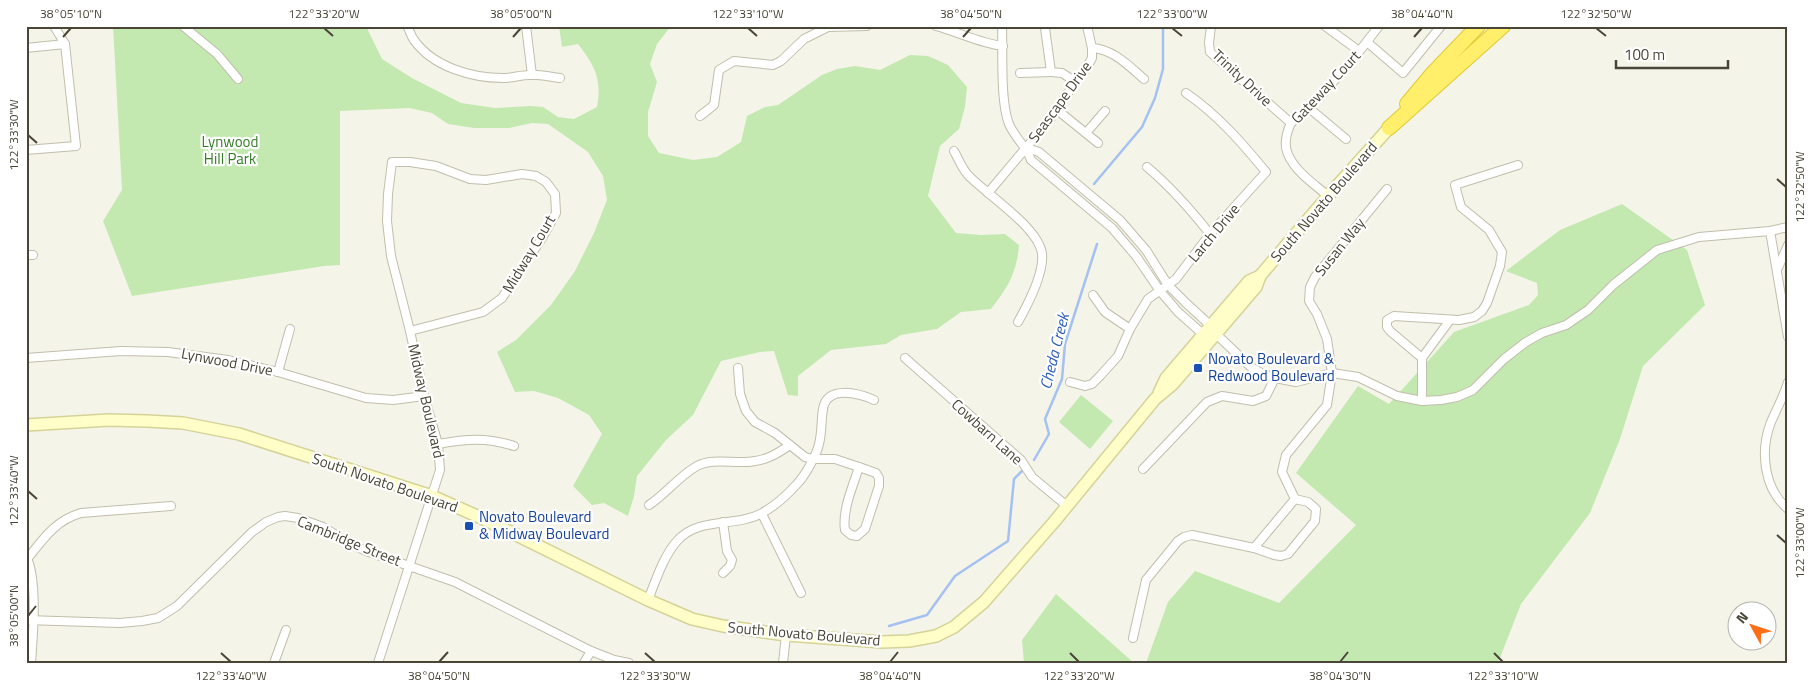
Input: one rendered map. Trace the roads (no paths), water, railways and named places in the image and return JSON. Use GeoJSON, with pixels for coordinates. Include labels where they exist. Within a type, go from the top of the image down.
{"type":"FeatureCollection","features":[{"type":"Feature","properties":{"kind":"highway"},"geometry":{"type":"LineString","coordinates":[[1447,76],[1496,26]]}},
{"type":"Feature","properties":{"kind":"highway"},"geometry":{"type":"LineString","coordinates":[[1389,128],[1504,26]]}},
{"type":"Feature","properties":{"kind":"highway"},"geometry":{"type":"LineString","coordinates":[[1389,128],[1424,84],[1473,30]]}},
{"type":"Feature","properties":{"kind":"main road","name":"South Novato Boulevard"},"geometry":{"type":"LineString","coordinates":[[26,425],[109,420],[183,423],[239,434],[432,496],[486,520],[684,616],[723,626],[786,635],[882,642],[909,641],[936,636],[954,627],[984,602],[1156,399],[1173,384],[1214,330],[1256,287],[1260,276],[1328,196],[1389,128]]}},
{"type":"Feature","properties":{"kind":"main road","name":"South Novato Boulevard"},"geometry":{"type":"LineString","coordinates":[[1156,399],[1166,378],[1204,335],[1214,330]]}},
{"type":"Feature","properties":{"kind":"street"},"geometry":{"type":"LineString","coordinates":[[26,150],[76,146],[65,44],[54,26]]}},
{"type":"Feature","properties":{"kind":"street"},"geometry":{"type":"LineString","coordinates":[[183,26],[217,54],[238,79]]}},
{"type":"Feature","properties":{"kind":"street"},"geometry":{"type":"LineString","coordinates":[[407,26],[415,40],[424,50],[448,67],[476,76],[505,78],[532,75],[560,78]]}},
{"type":"Feature","properties":{"kind":"street"},"geometry":{"type":"LineString","coordinates":[[526,26],[532,75]]}},
{"type":"Feature","properties":{"kind":"street"},"geometry":{"type":"LineString","coordinates":[[700,116],[714,105],[719,70],[734,61],[772,65],[781,61],[804,39],[828,27],[867,26]]}},
{"type":"Feature","properties":{"kind":"street"},"geometry":{"type":"LineString","coordinates":[[936,26],[961,33],[991,45],[1003,46]]}},
{"type":"Feature","properties":{"kind":"street"},"geometry":{"type":"LineString","coordinates":[[1002,26],[1005,107],[1014,134],[1027,148],[1032,160],[1112,228],[1125,242],[1160,291],[1178,312],[1204,335]]}},
{"type":"Feature","properties":{"kind":"street","name":"Seascape Drive"},"geometry":{"type":"LineString","coordinates":[[988,193],[1051,118],[1056,108],[1086,69],[1092,58],[1092,48],[1087,26]]}},
{"type":"Feature","properties":{"kind":"street","name":"Trinity Drive"},"geometry":{"type":"LineString","coordinates":[[1212,26],[1208,43],[1210,52],[1291,123]]}},
{"type":"Feature","properties":{"kind":"street"},"geometry":{"type":"LineString","coordinates":[[1325,26],[1359,51]]}},
{"type":"Feature","properties":{"kind":"street","name":"Gateway Court"},"geometry":{"type":"LineString","coordinates":[[1328,196],[1297,168],[1290,159],[1286,149],[1286,139],[1291,123],[1309,108],[1379,26]]}},
{"type":"Feature","properties":{"kind":"street"},"geometry":{"type":"LineString","coordinates":[[1367,42],[1403,74],[1441,26]]}},
{"type":"Feature","properties":{"kind":"street"},"geometry":{"type":"LineString","coordinates":[[1046,28],[1051,72]]}},
{"type":"Feature","properties":{"kind":"street"},"geometry":{"type":"LineString","coordinates":[[26,48],[65,44]]}},
{"type":"Feature","properties":{"kind":"street"},"geometry":{"type":"LineString","coordinates":[[1092,48],[1102,48],[1109,52],[1144,79]]}},
{"type":"Feature","properties":{"kind":"street"},"geometry":{"type":"LineString","coordinates":[[1020,74],[1051,72],[1062,74],[1076,82]]}},
{"type":"Feature","properties":{"kind":"street","name":"Larch Drive"},"geometry":{"type":"LineString","coordinates":[[1070,382],[1085,386],[1092,384],[1118,356],[1130,329],[1148,299],[1168,285],[1181,272],[1210,234],[1266,172],[1235,135],[1205,106],[1186,93]]}},
{"type":"Feature","properties":{"kind":"street"},"geometry":{"type":"LineString","coordinates":[[1056,108],[1098,143]]}},
{"type":"Feature","properties":{"kind":"street"},"geometry":{"type":"LineString","coordinates":[[1309,108],[1346,138]]}},
{"type":"Feature","properties":{"kind":"street"},"geometry":{"type":"LineString","coordinates":[[1086,133],[1105,111]]}},
{"type":"Feature","properties":{"kind":"street"},"geometry":{"type":"LineString","coordinates":[[1027,148],[1039,152],[1120,220],[1146,250],[1168,285],[1251,367],[1263,374],[1296,382],[1315,379],[1332,373],[1358,377],[1397,396],[1422,401],[1456,397],[1473,390],[1504,359],[1526,342],[1542,333],[1566,325],[1588,310],[1613,285],[1657,250],[1699,237],[1770,231],[1788,226]]}},
{"type":"Feature","properties":{"kind":"street"},"geometry":{"type":"LineString","coordinates":[[954,151],[968,176],[1030,230],[1040,245],[1042,256],[1040,272],[1018,322]]}},
{"type":"Feature","properties":{"kind":"street","name":"Midway Court"},"geometry":{"type":"LineString","coordinates":[[392,162],[410,162],[436,166],[470,179],[486,180],[522,174],[536,176],[546,182],[555,194],[556,213],[542,238],[502,298],[483,312],[410,332]]}},
{"type":"Feature","properties":{"kind":"street","name":"Midway Boulevard"},"geometry":{"type":"LineString","coordinates":[[378,663],[440,470],[438,444],[424,396],[391,256],[387,221],[392,162]]}},
{"type":"Feature","properties":{"kind":"street"},"geometry":{"type":"LineString","coordinates":[[1422,358],[1390,331],[1387,322],[1388,318],[1394,316],[1450,320],[1469,319],[1482,311],[1487,303],[1500,266],[1502,252],[1489,230],[1461,207],[1456,185],[1518,165]]}},
{"type":"Feature","properties":{"kind":"street"},"geometry":{"type":"LineString","coordinates":[[1147,167],[1167,184],[1210,234]]}},
{"type":"Feature","properties":{"kind":"street","name":"Susan Way"},"geometry":{"type":"LineString","coordinates":[[1294,499],[1282,472],[1286,455],[1327,405],[1332,373],[1328,339],[1309,301],[1310,287],[1315,276],[1387,189]]}},
{"type":"Feature","properties":{"kind":"street"},"geometry":{"type":"LineString","coordinates":[[1770,231],[1788,337]]}},
{"type":"Feature","properties":{"kind":"street"},"geometry":{"type":"LineString","coordinates":[[1777,272],[1788,245]]}},
{"type":"Feature","properties":{"kind":"street"},"geometry":{"type":"LineString","coordinates":[[1093,295],[1104,312],[1130,329]]}},
{"type":"Feature","properties":{"kind":"street"},"geometry":{"type":"LineString","coordinates":[[1422,401],[1422,358],[1450,320]]}},
{"type":"Feature","properties":{"kind":"street"},"geometry":{"type":"LineString","coordinates":[[278,372],[290,329]]}},
{"type":"Feature","properties":{"kind":"street","name":"Lynwood Drive"},"geometry":{"type":"LineString","coordinates":[[26,358],[145,350],[228,360],[278,372],[366,398],[393,400],[424,396]]}},
{"type":"Feature","properties":{"kind":"street","name":"Cowbarn Lane"},"geometry":{"type":"LineString","coordinates":[[905,358],[1021,460],[1032,477],[1067,506]]}},
{"type":"Feature","properties":{"kind":"street"},"geometry":{"type":"LineString","coordinates":[[738,368],[740,394],[746,411],[755,422],[774,433],[805,457],[812,459],[835,459],[876,474],[879,478],[879,486],[865,529],[857,536],[851,535],[845,530],[844,524],[858,468]]}},
{"type":"Feature","properties":{"kind":"street"},"geometry":{"type":"LineString","coordinates":[[1143,469],[1208,402],[1222,396],[1253,401],[1266,396],[1275,378]]}},
{"type":"Feature","properties":{"kind":"street"},"geometry":{"type":"LineString","coordinates":[[1788,382],[1785,395],[1770,423],[1765,450],[1765,465],[1768,480],[1780,502],[1788,508]]}},
{"type":"Feature","properties":{"kind":"street"},"geometry":{"type":"LineString","coordinates":[[648,600],[668,553],[686,533],[700,527],[762,514],[786,495],[802,479],[819,445],[823,407],[827,400],[835,394],[846,392],[862,394],[874,400]]}},
{"type":"Feature","properties":{"kind":"street"},"geometry":{"type":"LineString","coordinates":[[438,444],[465,439],[495,440],[514,446]]}},
{"type":"Feature","properties":{"kind":"street"},"geometry":{"type":"LineString","coordinates":[[649,506],[682,477],[698,466],[710,462],[753,462],[771,457],[790,445]]}},
{"type":"Feature","properties":{"kind":"street"},"geometry":{"type":"LineString","coordinates":[[1134,638],[1146,580],[1178,541],[1192,534],[1254,548],[1274,556],[1281,556],[1288,554],[1315,521],[1316,509],[1308,502],[1294,499],[1254,548]]}},
{"type":"Feature","properties":{"kind":"street"},"geometry":{"type":"LineString","coordinates":[[31,663],[31,568],[27,557],[49,532],[69,516],[81,513],[172,506]]}},
{"type":"Feature","properties":{"kind":"street"},"geometry":{"type":"LineString","coordinates":[[762,514],[801,593]]}},
{"type":"Feature","properties":{"kind":"street","name":"Cambridge Street"},"geometry":{"type":"LineString","coordinates":[[30,620],[120,623],[158,618],[177,606],[252,532],[266,522],[278,517],[298,518],[323,527],[366,551],[455,582],[591,651],[614,660],[630,663]]}},
{"type":"Feature","properties":{"kind":"street"},"geometry":{"type":"LineString","coordinates":[[723,522],[726,551],[732,560],[723,574]]}},
{"type":"Feature","properties":{"kind":"street"},"geometry":{"type":"LineString","coordinates":[[274,663],[286,630]]}},
{"type":"Feature","properties":{"kind":"street"},"geometry":{"type":"LineString","coordinates":[[783,663],[786,635]]}},
{"type":"Feature","properties":{"kind":"street"},"geometry":{"type":"LineString","coordinates":[[584,663],[591,651]]}},
{"type":"Feature","properties":{"kind":"waterway","name":"Cheda Creek"},"geometry":{"type":"LineString","coordinates":[[1094,184],[1142,127],[1155,98],[1163,69],[1163,26]]}},
{"type":"Feature","properties":{"kind":"waterway","name":"Cheda Creek"},"geometry":{"type":"LineString","coordinates":[[1034,460],[1049,434],[1045,419],[1062,379],[1065,344],[1097,244]]}},
{"type":"Feature","properties":{"kind":"waterway","name":"Cheda Creek"},"geometry":{"type":"LineString","coordinates":[[889,626],[927,615],[955,576],[1008,541],[1014,479],[1022,471]]}},
{"type":"Feature","properties":{"kind":"place","name":"Novato Boulevard & Redwood Boulevard"},"geometry":{"type":"Point","coordinates":[1198,368]}},
{"type":"Feature","properties":{"kind":"place","name":"Novato Boulevard & Midway Boulevard"},"geometry":{"type":"Point","coordinates":[469,526]}},
{"type":"Feature","properties":{"kind":"park label","name":"Lynwood Hill Park"},"geometry":{"type":"Point","coordinates":[230,150]}}]}
